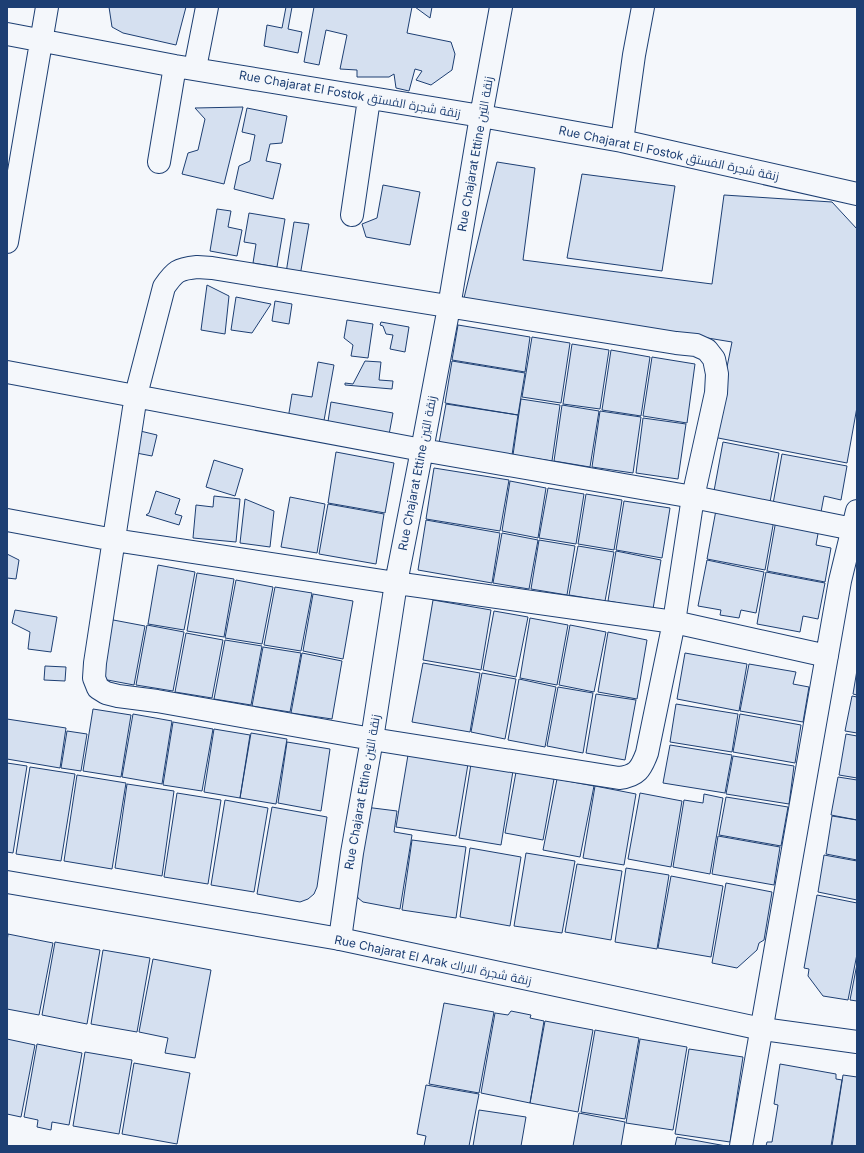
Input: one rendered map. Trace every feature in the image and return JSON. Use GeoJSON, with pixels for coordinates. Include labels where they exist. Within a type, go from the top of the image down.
{"type":"FeatureCollection","features":[{"type":"Feature","properties":{"kind":"street"},"geometry":{"type":"LineString","coordinates":[[7,242],[47,7]]}},
{"type":"Feature","properties":{"kind":"street"},"geometry":{"type":"LineString","coordinates":[[159,162],[185,67],[207,7]]}},
{"type":"Feature","properties":{"kind":"street","name":"Rue Chajarat Ettine زنقة التين"},"geometry":{"type":"LineString","coordinates":[[340,939],[352,853],[372,739],[396,583],[449,307],[501,7]]}},
{"type":"Feature","properties":{"kind":"street"},"geometry":{"type":"LineString","coordinates":[[622,141],[634,55],[643,7]]}},
{"type":"Feature","properties":{"kind":"street","name":"Rue Chajarat El Fostok زنقة شجرة الفستق"},"geometry":{"type":"LineString","coordinates":[[7,34],[185,67],[622,141],[857,194]]}},
{"type":"Feature","properties":{"kind":"street"},"geometry":{"type":"LineString","coordinates":[[352,215],[369,99]]}},
{"type":"Feature","properties":{"kind":"street"},"geometry":{"type":"LineString","coordinates":[[184,268],[212,268],[449,307],[696,345],[708,350],[714,360],[717,374],[716,393],[693,497],[674,622],[648,753],[643,765],[630,777],[619,778],[372,739],[157,701],[118,696],[106,693],[98,688],[94,678],[95,663],[136,395],[164,287],[172,276],[184,268]]}},
{"type":"Feature","properties":{"kind":"street"},"geometry":{"type":"LineString","coordinates":[[7,372],[136,395],[422,450],[693,497],[855,520],[848,583],[827,656],[741,1146]]}},
{"type":"Feature","properties":{"kind":"street"},"geometry":{"type":"LineString","coordinates":[[7,520],[114,540],[396,583],[674,622],[827,656]]}},
{"type":"Feature","properties":{"kind":"street","name":"Rue Chajarat El Arak زنقة شجرة الاراك"},"geometry":{"type":"LineString","coordinates":[[7,882],[340,939],[762,1030],[857,1042]]}},
{"type":"Feature","properties":{"kind":"building"},"geometry":{"type":"Polygon","coordinates":[[[109,7],[186,7],[176,45],[123,33],[112,27],[109,7]]]}},
{"type":"Feature","properties":{"kind":"building"},"geometry":{"type":"Polygon","coordinates":[[[286,7],[292,7],[288,29],[302,32],[298,53],[264,46],[267,25],[282,28],[286,7]]]}},
{"type":"Feature","properties":{"kind":"building"},"geometry":{"type":"Polygon","coordinates":[[[314,7],[412,7],[407,33],[451,42],[455,54],[452,70],[431,85],[416,80],[422,71],[415,69],[409,91],[396,88],[394,74],[389,77],[357,77],[357,70],[340,69],[347,35],[326,30],[319,65],[304,62],[314,7]]]}},
{"type":"Feature","properties":{"kind":"building"},"geometry":{"type":"Polygon","coordinates":[[[415,7],[432,7],[430,18],[415,7]]]}},
{"type":"Feature","properties":{"kind":"building"},"geometry":{"type":"Polygon","coordinates":[[[243,107],[224,184],[182,174],[188,153],[198,150],[205,119],[195,108],[243,107]]]}},
{"type":"Feature","properties":{"kind":"building"},"geometry":{"type":"Polygon","coordinates":[[[247,108],[287,116],[282,143],[270,144],[266,161],[281,164],[273,199],[234,189],[239,166],[250,161],[255,135],[242,132],[247,108]]]}},
{"type":"Feature","properties":{"kind":"building"},"geometry":{"type":"Polygon","coordinates":[[[497,162],[535,168],[523,260],[712,284],[724,195],[832,202],[857,229],[857,407],[847,463],[713,437],[732,342],[464,298],[497,162]]]}},
{"type":"Feature","properties":{"kind":"building"},"geometry":{"type":"Polygon","coordinates":[[[582,174],[675,186],[662,271],[567,258],[582,174]]]}},
{"type":"Feature","properties":{"kind":"building"},"geometry":{"type":"Polygon","coordinates":[[[383,185],[420,192],[410,245],[366,237],[362,224],[377,218],[383,185]]]}},
{"type":"Feature","properties":{"kind":"building"},"geometry":{"type":"Polygon","coordinates":[[[217,209],[231,211],[228,227],[242,230],[237,256],[210,251],[217,209]]]}},
{"type":"Feature","properties":{"kind":"building"},"geometry":{"type":"Polygon","coordinates":[[[249,213],[285,219],[277,267],[253,263],[256,244],[244,242],[249,213]]]}},
{"type":"Feature","properties":{"kind":"building"},"geometry":{"type":"Polygon","coordinates":[[[294,222],[309,224],[300,276],[286,273],[294,222]]]}},
{"type":"Feature","properties":{"kind":"building"},"geometry":{"type":"Polygon","coordinates":[[[207,285],[229,296],[225,334],[201,330],[207,285]]]}},
{"type":"Feature","properties":{"kind":"building"},"geometry":{"type":"Polygon","coordinates":[[[236,297],[271,304],[252,333],[231,330],[236,297]]]}},
{"type":"Feature","properties":{"kind":"building"},"geometry":{"type":"Polygon","coordinates":[[[275,301],[292,304],[289,324],[272,321],[275,301]]]}},
{"type":"Feature","properties":{"kind":"building"},"geometry":{"type":"Polygon","coordinates":[[[347,320],[373,324],[368,358],[351,356],[353,345],[344,338],[347,320]]]}},
{"type":"Feature","properties":{"kind":"building"},"geometry":{"type":"Polygon","coordinates":[[[381,322],[409,327],[405,352],[390,349],[393,335],[386,334],[383,326],[380,325],[381,322]]]}},
{"type":"Feature","properties":{"kind":"building"},"geometry":{"type":"Polygon","coordinates":[[[458,325],[530,337],[525,372],[452,360],[458,325]]]}},
{"type":"Feature","properties":{"kind":"building"},"geometry":{"type":"Polygon","coordinates":[[[532,337],[570,343],[561,403],[522,397],[532,337]]]}},
{"type":"Feature","properties":{"kind":"building"},"geometry":{"type":"Polygon","coordinates":[[[572,344],[609,350],[600,409],[563,404],[572,344]]]}},
{"type":"Feature","properties":{"kind":"building"},"geometry":{"type":"Polygon","coordinates":[[[611,350],[650,357],[641,416],[602,410],[611,350]]]}},
{"type":"Feature","properties":{"kind":"building"},"geometry":{"type":"Polygon","coordinates":[[[652,357],[695,364],[687,423],[643,416],[652,357]]]}},
{"type":"Feature","properties":{"kind":"building"},"geometry":{"type":"Polygon","coordinates":[[[365,361],[381,362],[379,380],[393,381],[392,389],[345,385],[345,383],[353,384],[365,361]]]}},
{"type":"Feature","properties":{"kind":"building"},"geometry":{"type":"Polygon","coordinates":[[[452,361],[525,373],[518,415],[445,403],[452,361]]]}},
{"type":"Feature","properties":{"kind":"building"},"geometry":{"type":"Polygon","coordinates":[[[318,362],[334,365],[323,426],[288,419],[292,394],[312,397],[318,362]]]}},
{"type":"Feature","properties":{"kind":"building"},"geometry":{"type":"Polygon","coordinates":[[[521,399],[560,405],[552,461],[513,455],[521,399]]]}},
{"type":"Feature","properties":{"kind":"building"},"geometry":{"type":"Polygon","coordinates":[[[331,402],[393,413],[388,440],[327,428],[331,402]]]}},
{"type":"Feature","properties":{"kind":"building"},"geometry":{"type":"Polygon","coordinates":[[[446,404],[518,415],[512,455],[439,443],[446,404]]]}},
{"type":"Feature","properties":{"kind":"building"},"geometry":{"type":"Polygon","coordinates":[[[562,405],[599,411],[590,467],[554,461],[562,405]]]}},
{"type":"Feature","properties":{"kind":"building"},"geometry":{"type":"Polygon","coordinates":[[[600,411],[641,417],[633,473],[592,467],[600,411]]]}},
{"type":"Feature","properties":{"kind":"building"},"geometry":{"type":"Polygon","coordinates":[[[643,418],[686,424],[678,479],[636,473],[643,418]]]}},
{"type":"Feature","properties":{"kind":"building"},"geometry":{"type":"Polygon","coordinates":[[[136,430],[157,435],[152,456],[131,452],[136,430]]]}},
{"type":"Feature","properties":{"kind":"building"},"geometry":{"type":"Polygon","coordinates":[[[723,442],[779,453],[770,502],[714,491],[723,442]]]}},
{"type":"Feature","properties":{"kind":"building"},"geometry":{"type":"Polygon","coordinates":[[[336,452],[394,463],[385,513],[328,503],[336,452]]]}},
{"type":"Feature","properties":{"kind":"building"},"geometry":{"type":"Polygon","coordinates":[[[782,454],[847,466],[841,500],[824,496],[821,512],[773,504],[782,454]]]}},
{"type":"Feature","properties":{"kind":"building"},"geometry":{"type":"Polygon","coordinates":[[[214,460],[243,469],[235,496],[206,487],[214,460]]]}},
{"type":"Feature","properties":{"kind":"building"},"geometry":{"type":"Polygon","coordinates":[[[434,468],[509,480],[500,531],[426,519],[434,468]]]}},
{"type":"Feature","properties":{"kind":"building"},"geometry":{"type":"Polygon","coordinates":[[[510,481],[546,488],[538,538],[502,531],[510,481]]]}},
{"type":"Feature","properties":{"kind":"building"},"geometry":{"type":"Polygon","coordinates":[[[548,488],[584,494],[576,544],[539,538],[548,488]]]}},
{"type":"Feature","properties":{"kind":"building"},"geometry":{"type":"Polygon","coordinates":[[[156,491],[180,499],[175,514],[182,516],[179,525],[146,515],[149,513],[156,491]]]}},
{"type":"Feature","properties":{"kind":"building"},"geometry":{"type":"Polygon","coordinates":[[[586,494],[622,500],[614,550],[578,544],[586,494]]]}},
{"type":"Feature","properties":{"kind":"building"},"geometry":{"type":"Polygon","coordinates":[[[214,496],[240,499],[236,542],[193,538],[196,505],[213,507],[214,496]]]}},
{"type":"Feature","properties":{"kind":"building"},"geometry":{"type":"Polygon","coordinates":[[[290,497],[325,504],[317,553],[281,547],[290,497]]]}},
{"type":"Feature","properties":{"kind":"building"},"geometry":{"type":"Polygon","coordinates":[[[245,499],[274,511],[270,547],[240,543],[245,499]]]}},
{"type":"Feature","properties":{"kind":"building"},"geometry":{"type":"Polygon","coordinates":[[[624,501],[670,508],[662,558],[616,550],[624,501]]]}},
{"type":"Feature","properties":{"kind":"building"},"geometry":{"type":"Polygon","coordinates":[[[328,504],[384,514],[376,564],[319,554],[328,504]]]}},
{"type":"Feature","properties":{"kind":"building"},"geometry":{"type":"Polygon","coordinates":[[[716,510],[774,520],[765,570],[707,559],[716,510]]]}},
{"type":"Feature","properties":{"kind":"building"},"geometry":{"type":"Polygon","coordinates":[[[426,520],[500,533],[492,583],[418,570],[426,520]]]}},
{"type":"Feature","properties":{"kind":"building"},"geometry":{"type":"Polygon","coordinates":[[[776,520],[819,528],[816,545],[831,548],[825,582],[767,571],[776,520]]]}},
{"type":"Feature","properties":{"kind":"building"},"geometry":{"type":"Polygon","coordinates":[[[502,533],[538,540],[529,589],[493,583],[502,533]]]}},
{"type":"Feature","properties":{"kind":"building"},"geometry":{"type":"Polygon","coordinates":[[[539,540],[575,546],[567,595],[531,589],[539,540]]]}},
{"type":"Feature","properties":{"kind":"building"},"geometry":{"type":"Polygon","coordinates":[[[578,546],[614,552],[605,601],[569,595],[578,546]]]}},
{"type":"Feature","properties":{"kind":"building"},"geometry":{"type":"Polygon","coordinates":[[[616,551],[661,560],[653,609],[608,601],[616,551]]]}},
{"type":"Feature","properties":{"kind":"building"},"geometry":{"type":"Polygon","coordinates":[[[7,554],[19,560],[16,579],[7,578],[7,554]]]}},
{"type":"Feature","properties":{"kind":"building"},"geometry":{"type":"Polygon","coordinates":[[[707,560],[764,572],[756,613],[741,610],[739,618],[720,615],[721,610],[698,606],[707,560]]]}},
{"type":"Feature","properties":{"kind":"building"},"geometry":{"type":"Polygon","coordinates":[[[158,565],[195,572],[184,630],[148,624],[158,565]]]}},
{"type":"Feature","properties":{"kind":"building"},"geometry":{"type":"Polygon","coordinates":[[[766,572],[825,583],[818,619],[803,616],[800,632],[757,624],[766,572]]]}},
{"type":"Feature","properties":{"kind":"building"},"geometry":{"type":"Polygon","coordinates":[[[197,573],[234,579],[224,637],[187,631],[197,573]]]}},
{"type":"Feature","properties":{"kind":"building"},"geometry":{"type":"Polygon","coordinates":[[[236,580],[273,587],[262,644],[225,638],[236,580]]]}},
{"type":"Feature","properties":{"kind":"building"},"geometry":{"type":"Polygon","coordinates":[[[275,587],[312,593],[301,651],[264,645],[275,587]]]}},
{"type":"Feature","properties":{"kind":"building"},"geometry":{"type":"Polygon","coordinates":[[[313,594],[353,601],[343,659],[303,651],[313,594]]]}},
{"type":"Feature","properties":{"kind":"building"},"geometry":{"type":"Polygon","coordinates":[[[433,600],[491,610],[481,670],[423,660],[433,600]]]}},
{"type":"Feature","properties":{"kind":"building"},"geometry":{"type":"Polygon","coordinates":[[[15,610],[57,617],[51,652],[28,649],[30,632],[12,623],[15,610]]]}},
{"type":"Feature","properties":{"kind":"building"},"geometry":{"type":"Polygon","coordinates":[[[494,611],[528,617],[516,677],[483,670],[494,611]]]}},
{"type":"Feature","properties":{"kind":"building"},"geometry":{"type":"Polygon","coordinates":[[[530,618],[568,625],[557,685],[520,678],[530,618]]]}},
{"type":"Feature","properties":{"kind":"building"},"geometry":{"type":"Polygon","coordinates":[[[108,619],[145,626],[134,685],[97,678],[108,619]]]}},
{"type":"Feature","properties":{"kind":"building"},"geometry":{"type":"Polygon","coordinates":[[[147,625],[184,632],[173,691],[136,685],[147,625]]]}},
{"type":"Feature","properties":{"kind":"building"},"geometry":{"type":"Polygon","coordinates":[[[570,625],[606,632],[594,692],[559,685],[570,625]]]}},
{"type":"Feature","properties":{"kind":"building"},"geometry":{"type":"Polygon","coordinates":[[[608,632],[647,640],[637,699],[598,692],[608,632]]]}},
{"type":"Feature","properties":{"kind":"building"},"geometry":{"type":"Polygon","coordinates":[[[186,633],[223,640],[212,698],[175,692],[186,633]]]}},
{"type":"Feature","properties":{"kind":"building"},"geometry":{"type":"Polygon","coordinates":[[[225,640],[262,646],[251,705],[214,699],[225,640]]]}},
{"type":"Feature","properties":{"kind":"building"},"geometry":{"type":"Polygon","coordinates":[[[263,647],[301,653],[290,712],[252,706],[263,647]]]}},
{"type":"Feature","properties":{"kind":"building"},"geometry":{"type":"Polygon","coordinates":[[[302,653],[342,661],[332,719],[291,713],[302,653]]]}},
{"type":"Feature","properties":{"kind":"building"},"geometry":{"type":"Polygon","coordinates":[[[685,653],[747,664],[739,711],[677,699],[685,653]]]}},
{"type":"Feature","properties":{"kind":"building"},"geometry":{"type":"Polygon","coordinates":[[[423,663],[480,673],[470,732],[412,722],[423,663]]]}},
{"type":"Feature","properties":{"kind":"building"},"geometry":{"type":"Polygon","coordinates":[[[749,664],[796,672],[793,684],[809,687],[803,722],[740,711],[749,664]]]}},
{"type":"Feature","properties":{"kind":"building"},"geometry":{"type":"Polygon","coordinates":[[[45,666],[66,667],[65,681],[44,680],[45,666]]]}},
{"type":"Feature","properties":{"kind":"building"},"geometry":{"type":"Polygon","coordinates":[[[857,670],[857,695],[853,694],[857,670]]]}},
{"type":"Feature","properties":{"kind":"building"},"geometry":{"type":"Polygon","coordinates":[[[482,673],[516,679],[505,739],[471,732],[482,673]]]}},
{"type":"Feature","properties":{"kind":"building"},"geometry":{"type":"Polygon","coordinates":[[[519,679],[556,687],[545,747],[508,740],[519,679]]]}},
{"type":"Feature","properties":{"kind":"building"},"geometry":{"type":"Polygon","coordinates":[[[558,687],[593,693],[583,753],[547,746],[558,687]]]}},
{"type":"Feature","properties":{"kind":"building"},"geometry":{"type":"Polygon","coordinates":[[[596,694],[636,700],[625,760],[586,753],[596,694]]]}},
{"type":"Feature","properties":{"kind":"building"},"geometry":{"type":"Polygon","coordinates":[[[852,696],[857,697],[857,733],[845,731],[852,696]]]}},
{"type":"Feature","properties":{"kind":"building"},"geometry":{"type":"Polygon","coordinates":[[[676,704],[738,714],[732,752],[670,742],[676,704]]]}},
{"type":"Feature","properties":{"kind":"building"},"geometry":{"type":"Polygon","coordinates":[[[93,709],[131,715],[121,777],[83,771],[93,709]]]}},
{"type":"Feature","properties":{"kind":"building"},"geometry":{"type":"Polygon","coordinates":[[[133,714],[172,721],[162,784],[122,777],[133,714]]]}},
{"type":"Feature","properties":{"kind":"building"},"geometry":{"type":"Polygon","coordinates":[[[740,714],[801,725],[795,763],[733,752],[740,714]]]}},
{"type":"Feature","properties":{"kind":"building"},"geometry":{"type":"Polygon","coordinates":[[[7,719],[66,728],[60,768],[7,759],[7,719]]]}},
{"type":"Feature","properties":{"kind":"building"},"geometry":{"type":"Polygon","coordinates":[[[173,722],[213,729],[202,791],[163,785],[173,722]]]}},
{"type":"Feature","properties":{"kind":"building"},"geometry":{"type":"Polygon","coordinates":[[[214,729],[250,735],[240,798],[204,792],[214,729]]]}},
{"type":"Feature","properties":{"kind":"building"},"geometry":{"type":"Polygon","coordinates":[[[67,731],[87,734],[81,771],[61,768],[67,731]]]}},
{"type":"Feature","properties":{"kind":"building"},"geometry":{"type":"Polygon","coordinates":[[[251,733],[287,739],[276,804],[240,798],[251,733]]]}},
{"type":"Feature","properties":{"kind":"building"},"geometry":{"type":"Polygon","coordinates":[[[846,734],[857,736],[857,778],[839,775],[846,734]]]}},
{"type":"Feature","properties":{"kind":"building"},"geometry":{"type":"Polygon","coordinates":[[[287,742],[330,749],[321,811],[278,803],[287,742]]]}},
{"type":"Feature","properties":{"kind":"building"},"geometry":{"type":"Polygon","coordinates":[[[670,745],[732,755],[725,793],[663,783],[670,745]]]}},
{"type":"Feature","properties":{"kind":"building"},"geometry":{"type":"Polygon","coordinates":[[[408,755],[468,764],[456,836],[396,827],[408,755]]]}},
{"type":"Feature","properties":{"kind":"building"},"geometry":{"type":"Polygon","coordinates":[[[733,756],[794,766],[789,804],[726,794],[733,756]]]}},
{"type":"Feature","properties":{"kind":"building"},"geometry":{"type":"Polygon","coordinates":[[[7,763],[27,766],[13,853],[7,852],[7,763]]]}},
{"type":"Feature","properties":{"kind":"building"},"geometry":{"type":"Polygon","coordinates":[[[471,764],[513,771],[501,845],[459,838],[471,764]]]}},
{"type":"Feature","properties":{"kind":"building"},"geometry":{"type":"Polygon","coordinates":[[[30,767],[75,774],[61,861],[16,854],[30,767]]]}},
{"type":"Feature","properties":{"kind":"building"},"geometry":{"type":"Polygon","coordinates":[[[516,772],[554,779],[543,840],[505,833],[516,772]]]}},
{"type":"Feature","properties":{"kind":"building"},"geometry":{"type":"Polygon","coordinates":[[[77,775],[126,783],[112,869],[64,861],[77,775]]]}},
{"type":"Feature","properties":{"kind":"building"},"geometry":{"type":"Polygon","coordinates":[[[838,777],[857,780],[857,820],[831,815],[838,777]]]}},
{"type":"Feature","properties":{"kind":"building"},"geometry":{"type":"Polygon","coordinates":[[[557,779],[594,786],[580,857],[543,850],[557,779]]]}},
{"type":"Feature","properties":{"kind":"building"},"geometry":{"type":"Polygon","coordinates":[[[127,784],[174,791],[162,876],[115,868],[127,784]]]}},
{"type":"Feature","properties":{"kind":"building"},"geometry":{"type":"Polygon","coordinates":[[[595,786],[636,794],[624,865],[583,858],[595,786]]]}},
{"type":"Feature","properties":{"kind":"building"},"geometry":{"type":"Polygon","coordinates":[[[177,793],[221,800],[208,884],[164,877],[177,793]]]}},
{"type":"Feature","properties":{"kind":"building"},"geometry":{"type":"Polygon","coordinates":[[[640,793],[682,801],[671,867],[628,859],[640,793]]]}},
{"type":"Feature","properties":{"kind":"building"},"geometry":{"type":"Polygon","coordinates":[[[704,794],[723,798],[710,874],[673,867],[684,800],[703,803],[704,794]]]}},
{"type":"Feature","properties":{"kind":"building"},"geometry":{"type":"Polygon","coordinates":[[[726,797],[788,807],[781,846],[719,835],[726,797]]]}},
{"type":"Feature","properties":{"kind":"building"},"geometry":{"type":"Polygon","coordinates":[[[225,800],[268,808],[254,892],[211,885],[225,800]]]}},
{"type":"Feature","properties":{"kind":"building"},"geometry":{"type":"Polygon","coordinates":[[[272,807],[327,817],[317,887],[314,894],[308,899],[300,902],[257,894],[272,807]]]}},
{"type":"Feature","properties":{"kind":"building"},"geometry":{"type":"Polygon","coordinates":[[[365,807],[397,811],[394,832],[412,835],[400,909],[363,902],[358,898],[355,890],[365,807]]]}},
{"type":"Feature","properties":{"kind":"building"},"geometry":{"type":"Polygon","coordinates":[[[832,816],[857,820],[857,860],[826,854],[832,816]]]}},
{"type":"Feature","properties":{"kind":"building"},"geometry":{"type":"Polygon","coordinates":[[[718,836],[780,847],[774,885],[712,874],[718,836]]]}},
{"type":"Feature","properties":{"kind":"building"},"geometry":{"type":"Polygon","coordinates":[[[412,840],[466,847],[456,918],[402,910],[412,840]]]}},
{"type":"Feature","properties":{"kind":"building"},"geometry":{"type":"Polygon","coordinates":[[[470,848],[521,857],[510,926],[460,917],[470,848]]]}},
{"type":"Feature","properties":{"kind":"building"},"geometry":{"type":"Polygon","coordinates":[[[526,853],[575,861],[562,933],[514,926],[526,853]]]}},
{"type":"Feature","properties":{"kind":"building"},"geometry":{"type":"Polygon","coordinates":[[[824,855],[857,861],[857,900],[818,892],[824,855]]]}},
{"type":"Feature","properties":{"kind":"building"},"geometry":{"type":"Polygon","coordinates":[[[577,864],[622,871],[611,940],[565,932],[577,864]]]}},
{"type":"Feature","properties":{"kind":"building"},"geometry":{"type":"Polygon","coordinates":[[[626,868],[669,875],[657,949],[615,942],[626,868]]]}},
{"type":"Feature","properties":{"kind":"building"},"geometry":{"type":"Polygon","coordinates":[[[671,876],[723,886],[711,957],[658,948],[671,876]]]}},
{"type":"Feature","properties":{"kind":"building"},"geometry":{"type":"Polygon","coordinates":[[[726,883],[772,892],[764,940],[759,943],[757,950],[737,968],[712,963],[726,883]]]}},
{"type":"Feature","properties":{"kind":"building"},"geometry":{"type":"Polygon","coordinates":[[[817,895],[857,903],[857,954],[848,1000],[823,996],[808,976],[809,969],[804,968],[817,895]]]}},
{"type":"Feature","properties":{"kind":"building"},"geometry":{"type":"Polygon","coordinates":[[[8,934],[53,943],[39,1015],[7,1009],[8,934]]]}},
{"type":"Feature","properties":{"kind":"building"},"geometry":{"type":"Polygon","coordinates":[[[55,942],[100,950],[87,1024],[42,1015],[55,942]]]}},
{"type":"Feature","properties":{"kind":"building"},"geometry":{"type":"Polygon","coordinates":[[[103,950],[150,958],[137,1032],[91,1024],[103,950]]]}},
{"type":"Feature","properties":{"kind":"building"},"geometry":{"type":"Polygon","coordinates":[[[153,959],[211,970],[195,1058],[165,1053],[168,1038],[139,1032],[153,959]]]}},
{"type":"Feature","properties":{"kind":"building"},"geometry":{"type":"Polygon","coordinates":[[[857,964],[857,1001],[850,1000],[857,964]]]}},
{"type":"Feature","properties":{"kind":"building"},"geometry":{"type":"Polygon","coordinates":[[[444,1003],[494,1012],[479,1093],[429,1084],[444,1003]]]}},
{"type":"Feature","properties":{"kind":"building"},"geometry":{"type":"Polygon","coordinates":[[[511,1011],[531,1015],[530,1018],[544,1021],[530,1103],[481,1093],[495,1013],[508,1015],[511,1011]]]}},
{"type":"Feature","properties":{"kind":"building"},"geometry":{"type":"Polygon","coordinates":[[[545,1021],[593,1030],[578,1112],[530,1103],[545,1021]]]}},
{"type":"Feature","properties":{"kind":"building"},"geometry":{"type":"Polygon","coordinates":[[[595,1030],[639,1038],[625,1119],[581,1112],[595,1030]]]}},
{"type":"Feature","properties":{"kind":"building"},"geometry":{"type":"Polygon","coordinates":[[[7,1039],[35,1045],[21,1117],[7,1114],[7,1039]]]}},
{"type":"Feature","properties":{"kind":"building"},"geometry":{"type":"Polygon","coordinates":[[[640,1039],[687,1047],[673,1130],[626,1123],[640,1039]]]}},
{"type":"Feature","properties":{"kind":"building"},"geometry":{"type":"Polygon","coordinates":[[[37,1044],[82,1053],[69,1125],[52,1122],[51,1130],[37,1127],[38,1120],[24,1117],[37,1044]]]}},
{"type":"Feature","properties":{"kind":"building"},"geometry":{"type":"Polygon","coordinates":[[[689,1049],[743,1057],[730,1142],[675,1134],[689,1049]]]}},
{"type":"Feature","properties":{"kind":"building"},"geometry":{"type":"Polygon","coordinates":[[[85,1052],[132,1060],[119,1134],[73,1126],[85,1052]]]}},
{"type":"Feature","properties":{"kind":"building"},"geometry":{"type":"Polygon","coordinates":[[[134,1063],[190,1073],[177,1144],[122,1134],[134,1063]]]}},
{"type":"Feature","properties":{"kind":"building"},"geometry":{"type":"Polygon","coordinates":[[[780,1064],[836,1074],[836,1079],[842,1080],[831,1146],[766,1146],[767,1142],[772,1142],[778,1105],[774,1104],[780,1064]]]}},
{"type":"Feature","properties":{"kind":"building"},"geometry":{"type":"Polygon","coordinates":[[[843,1075],[857,1077],[857,1146],[832,1146],[843,1075]]]}},
{"type":"Feature","properties":{"kind":"building"},"geometry":{"type":"Polygon","coordinates":[[[426,1085],[479,1094],[469,1146],[424,1146],[426,1136],[417,1134],[426,1085]]]}},
{"type":"Feature","properties":{"kind":"building"},"geometry":{"type":"Polygon","coordinates":[[[479,1110],[526,1117],[521,1146],[473,1146],[479,1110]]]}},
{"type":"Feature","properties":{"kind":"building"},"geometry":{"type":"Polygon","coordinates":[[[579,1113],[625,1122],[621,1146],[573,1146],[579,1113]]]}},
{"type":"Feature","properties":{"kind":"building"},"geometry":{"type":"Polygon","coordinates":[[[677,1137],[726,1146],[675,1146],[677,1137]]]}}]}
